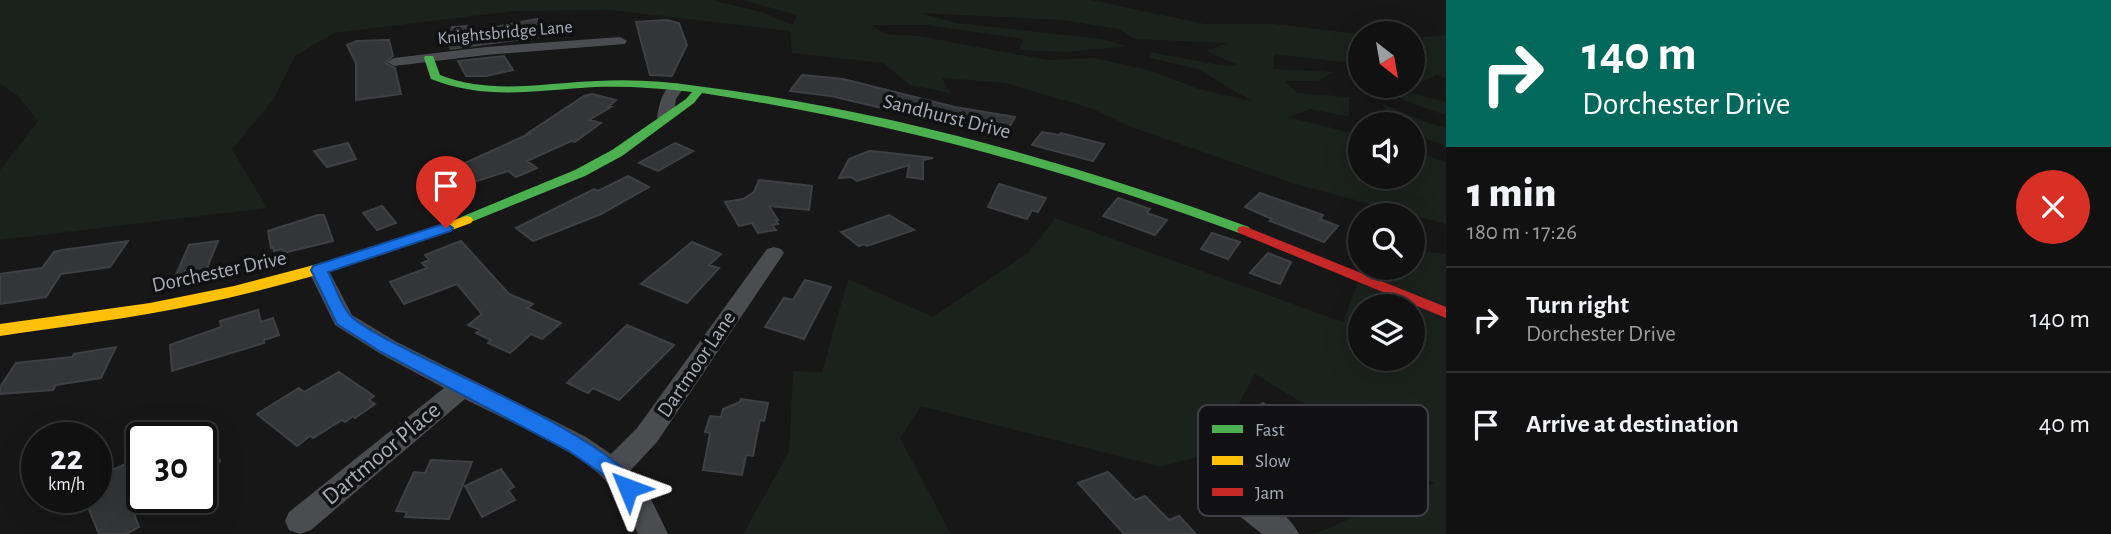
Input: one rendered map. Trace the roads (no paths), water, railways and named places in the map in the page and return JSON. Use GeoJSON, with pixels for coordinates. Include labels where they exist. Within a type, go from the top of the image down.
{"type":"FeatureCollection","features":[{"type":"Feature","properties":{"kind":"street","name":"Knightsbridge Lane"},"geometry":{"type":"LineString","coordinates":[[394,62],[620,41]]}},
{"type":"Feature","properties":{"kind":"street","name":"Sandhurst Drive"},"geometry":{"type":"LineString","coordinates":[[429,58],[433,73],[439,80],[468,89],[615,83],[677,87],[872,119],[1059,167],[1254,234],[1446,313]]}},
{"type":"Feature","properties":{"kind":"street"},"geometry":{"type":"LineString","coordinates":[[665,117],[668,99],[677,87]]}},
{"type":"Feature","properties":{"kind":"street","name":"Dorchester Drive"},"geometry":{"type":"LineString","coordinates":[[0,330],[199,299],[319,270],[413,240],[557,184],[617,153],[690,102],[699,90]]}},
{"type":"Feature","properties":{"kind":"street","name":"Dartmoor Lane"},"geometry":{"type":"LineString","coordinates":[[612,470],[647,435],[774,253]]}},
{"type":"Feature","properties":{"kind":"street"},"geometry":{"type":"LineString","coordinates":[[319,270],[343,320],[387,347],[576,445],[612,470],[641,508],[653,534]]}},
{"type":"Feature","properties":{"kind":"street","name":"Dartmoor Place"},"geometry":{"type":"LineString","coordinates":[[300,521],[463,386]]}},
{"type":"Feature","properties":{"kind":"street"},"geometry":{"type":"LineString","coordinates":[[1261,516],[1284,534]]}}]}
